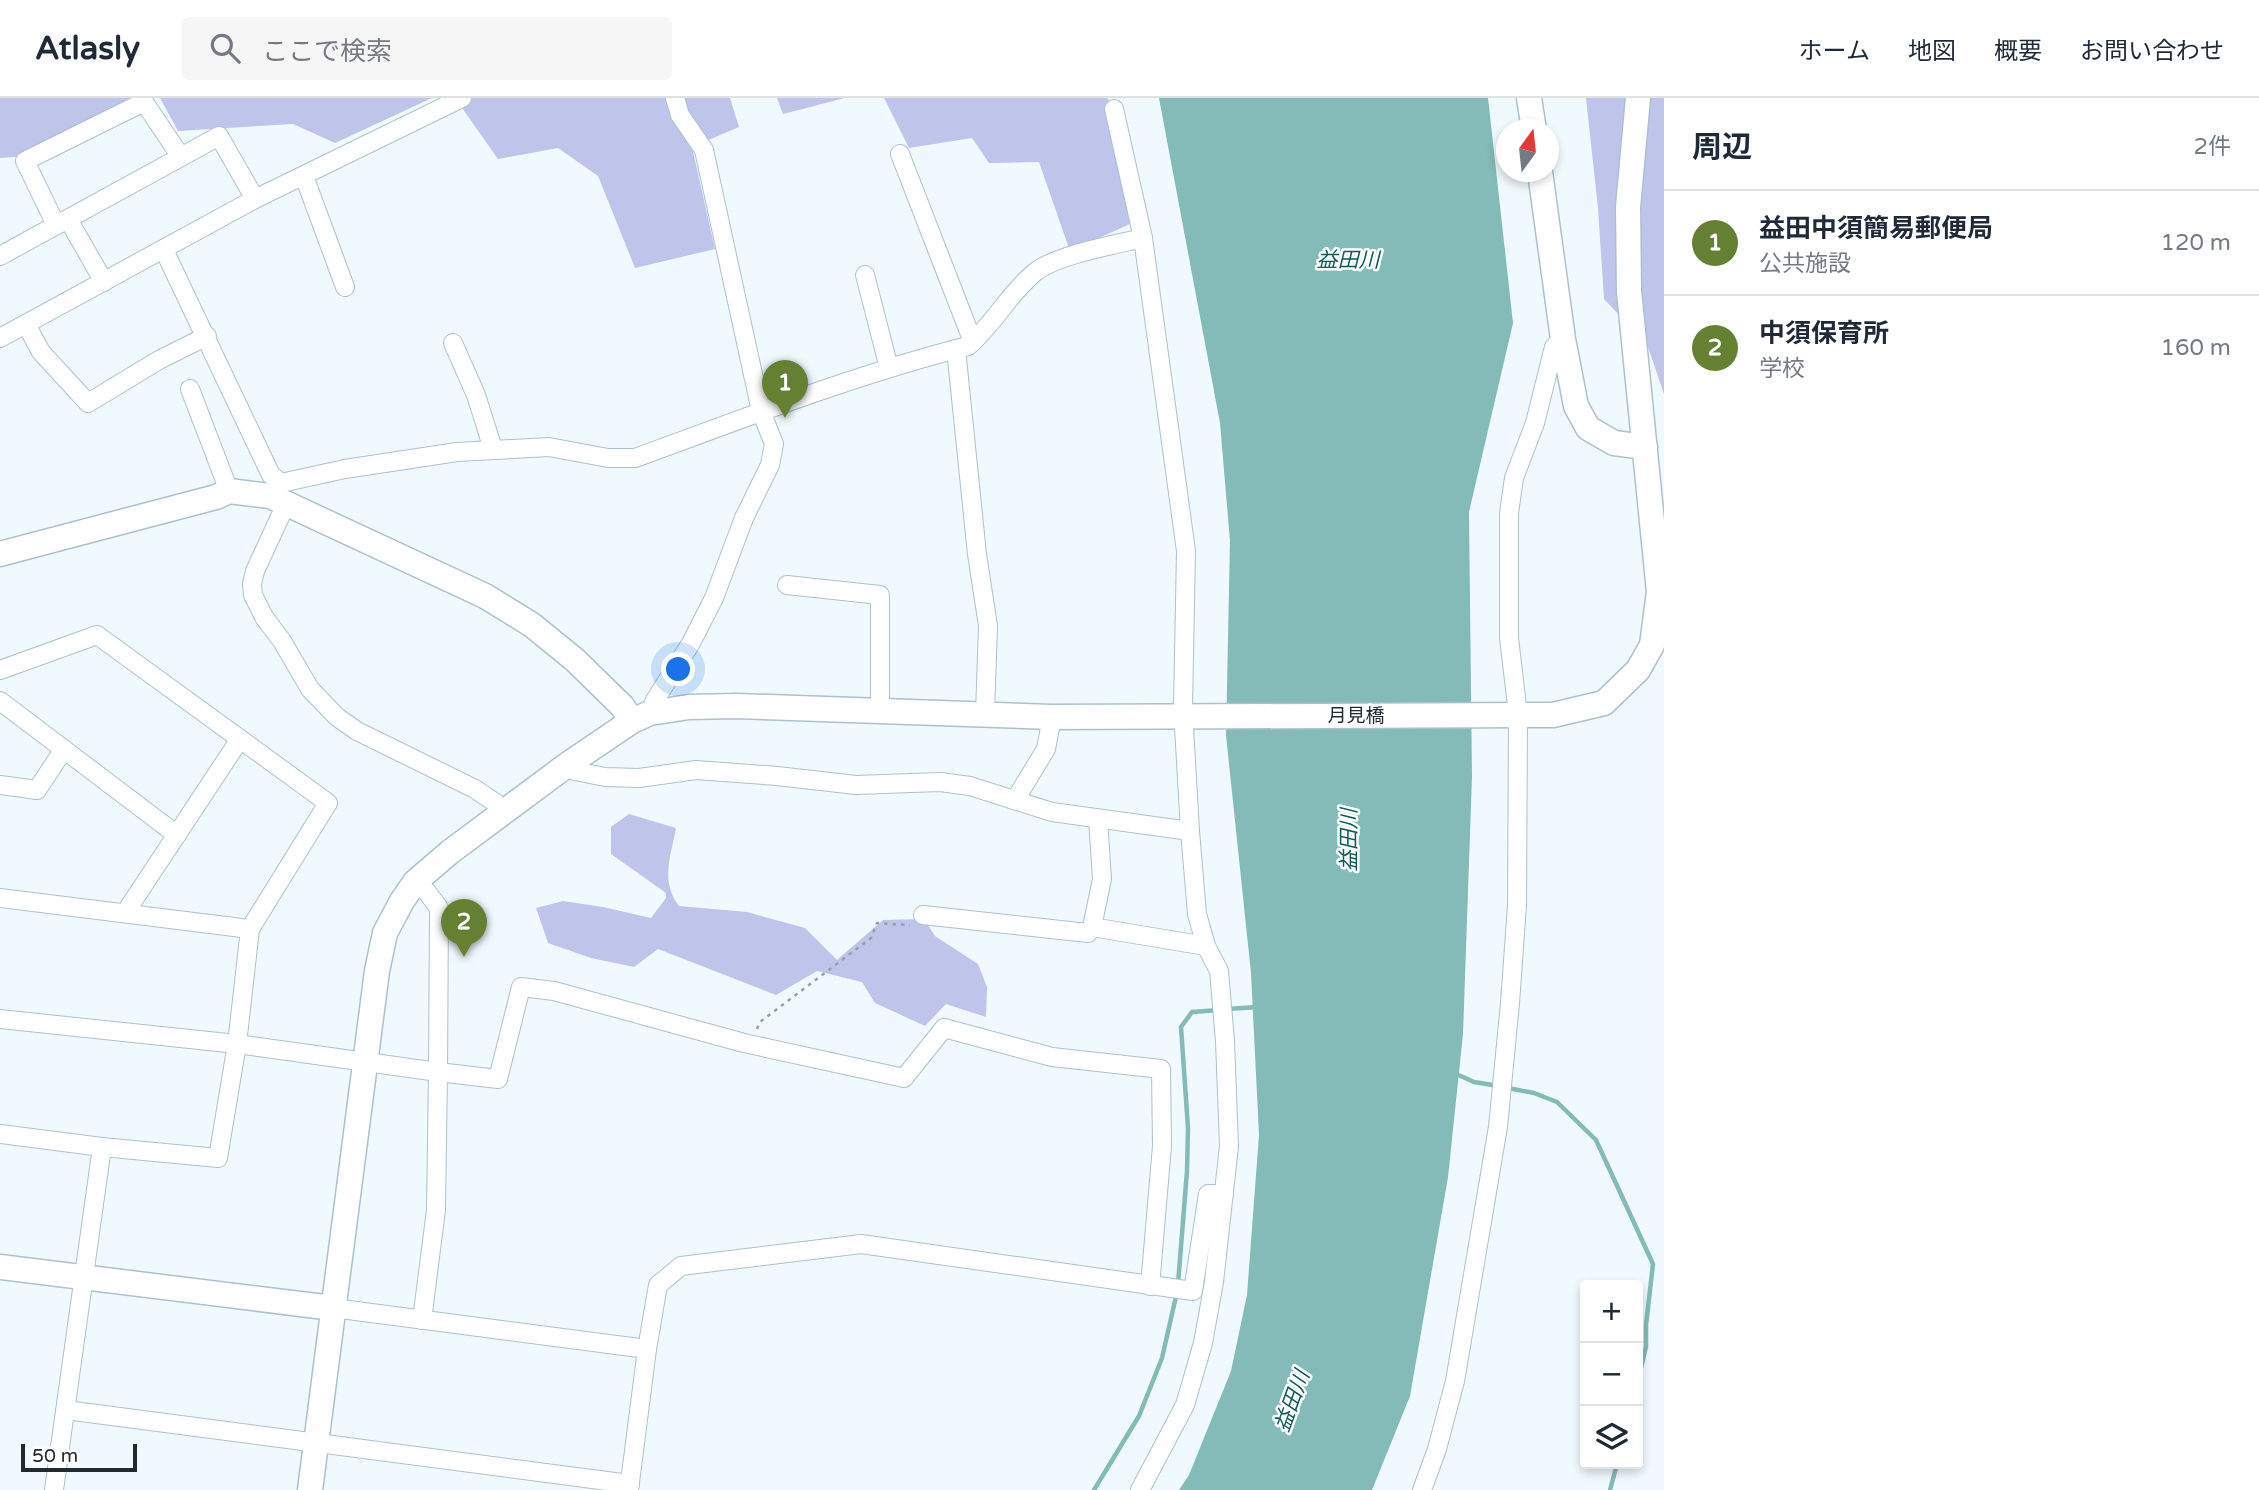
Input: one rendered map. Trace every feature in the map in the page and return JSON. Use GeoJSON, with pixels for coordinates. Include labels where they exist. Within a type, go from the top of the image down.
{"type":"FeatureCollection","features":[{"type":"Feature","properties":{"kind":"street"},"geometry":{"type":"LineString","coordinates":[[0,338],[255,200],[462,98]]}},
{"type":"Feature","properties":{"kind":"street"},"geometry":{"type":"LineString","coordinates":[[310,1490],[364,1063],[377,971],[386,933],[415,882],[450,852],[567,765],[641,717],[655,700],[691,643],[714,598],[744,517],[770,465],[774,443],[761,411],[704,150],[680,115],[675,98]]}},
{"type":"Feature","properties":{"kind":"street"},"geometry":{"type":"LineString","coordinates":[[1529,98],[1532,119]]}},
{"type":"Feature","properties":{"kind":"street","name":"月見橋"},"geometry":{"type":"LineString","coordinates":[[641,717],[689,707],[737,706],[1052,717],[1553,715],[1604,703],[1638,670],[1652,645],[1659,592],[1629,291],[1628,207],[1638,98]]}},
{"type":"Feature","properties":{"kind":"street"},"geometry":{"type":"LineString","coordinates":[[104,282],[62,222],[25,161],[144,102],[181,157]]}},
{"type":"Feature","properties":{"kind":"street"},"geometry":{"type":"LineString","coordinates":[[1114,109],[1143,237],[1186,551],[1191,717],[1190,831],[1198,914],[1206,947],[1219,971],[1229,1146],[1214,1282],[1203,1343],[1185,1405],[1140,1490]]}},
{"type":"Feature","properties":{"kind":"street"},"geometry":{"type":"LineString","coordinates":[[0,256],[219,136],[255,200]]}},
{"type":"Feature","properties":{"kind":"street"},"geometry":{"type":"LineString","coordinates":[[900,154],[965,346],[977,554],[988,626],[985,714]]}},
{"type":"Feature","properties":{"kind":"street"},"geometry":{"type":"LineString","coordinates":[[304,176],[345,287]]}},
{"type":"Feature","properties":{"kind":"street"},"geometry":{"type":"LineString","coordinates":[[1540,182],[1563,339],[1576,406],[1588,428],[1614,443],[1645,447]]}},
{"type":"Feature","properties":{"kind":"street"},"geometry":{"type":"LineString","coordinates":[[279,494],[345,469],[493,449],[549,447],[608,458],[635,458],[817,391],[965,346],[1037,271],[1062,259],[1143,237]]}},
{"type":"Feature","properties":{"kind":"street"},"geometry":{"type":"LineString","coordinates":[[164,250],[207,336],[279,494],[252,584],[253,595],[264,617],[282,641],[310,689],[337,717],[357,731],[475,789],[497,804],[503,812]]}},
{"type":"Feature","properties":{"kind":"street"},"geometry":{"type":"LineString","coordinates":[[865,275],[889,368]]}},
{"type":"Feature","properties":{"kind":"street"},"geometry":{"type":"LineString","coordinates":[[26,324],[41,352],[88,403],[159,360],[207,336]]}},
{"type":"Feature","properties":{"kind":"street"},"geometry":{"type":"LineString","coordinates":[[1422,1490],[1437,1449],[1455,1381],[1498,1127],[1510,1003],[1517,905],[1509,638],[1510,513],[1514,478],[1535,423],[1555,347],[1563,339]]}},
{"type":"Feature","properties":{"kind":"street"},"geometry":{"type":"LineString","coordinates":[[453,343],[476,395],[493,449]]}},
{"type":"Feature","properties":{"kind":"street"},"geometry":{"type":"LineString","coordinates":[[190,389],[229,491]]}},
{"type":"Feature","properties":{"kind":"street"},"geometry":{"type":"LineString","coordinates":[[0,554],[216,497],[229,491],[279,494],[485,596],[533,625],[575,660],[622,706],[641,717]]}},
{"type":"Feature","properties":{"kind":"street"},"geometry":{"type":"LineString","coordinates":[[787,585],[880,595],[880,710]]}},
{"type":"Feature","properties":{"kind":"street"},"geometry":{"type":"LineString","coordinates":[[0,670],[97,635],[328,803],[250,929],[237,1044],[218,1158],[0,1134]]}},
{"type":"Feature","properties":{"kind":"street"},"geometry":{"type":"LineString","coordinates":[[0,701],[177,835]]}},
{"type":"Feature","properties":{"kind":"street"},"geometry":{"type":"LineString","coordinates":[[1015,800],[1046,749],[1052,717]]}},
{"type":"Feature","properties":{"kind":"street"},"geometry":{"type":"LineString","coordinates":[[125,914],[240,739]]}},
{"type":"Feature","properties":{"kind":"street"},"geometry":{"type":"LineString","coordinates":[[0,785],[37,790],[64,749]]}},
{"type":"Feature","properties":{"kind":"street"},"geometry":{"type":"LineString","coordinates":[[567,765],[575,771],[604,777],[639,779],[696,770],[856,785],[940,782],[970,786],[1052,812],[1190,831]]}},
{"type":"Feature","properties":{"kind":"street"},"geometry":{"type":"LineString","coordinates":[[923,915],[1088,933],[1092,927],[1102,878],[1098,818]]}},
{"type":"Feature","properties":{"kind":"street"},"geometry":{"type":"LineString","coordinates":[[415,882],[439,908],[436,1210],[422,1320]]}},
{"type":"Feature","properties":{"kind":"street"},"geometry":{"type":"LineString","coordinates":[[0,898],[250,929]]}},
{"type":"Feature","properties":{"kind":"street"},"geometry":{"type":"LineString","coordinates":[[1092,927],[1206,947]]}},
{"type":"Feature","properties":{"kind":"street"},"geometry":{"type":"LineString","coordinates":[[0,1019],[237,1044],[498,1079],[521,987],[554,991],[749,1044],[904,1078],[944,1028],[1052,1057],[1161,1069],[1162,1146],[1150,1286]]}},
{"type":"Feature","properties":{"kind":"street"},"geometry":{"type":"LineString","coordinates":[[54,1490],[102,1147]]}},
{"type":"Feature","properties":{"kind":"street"},"geometry":{"type":"LineString","coordinates":[[66,1410],[316,1442],[629,1487],[658,1285],[681,1266],[861,1244],[1193,1291],[1208,1194],[1224,1194]]}},
{"type":"Feature","properties":{"kind":"street"},"geometry":{"type":"LineString","coordinates":[[0,1267],[647,1349]]}},
{"type":"Feature","properties":{"kind":"path"},"geometry":{"type":"LineString","coordinates":[[749,1044],[760,1022],[871,938],[877,923],[912,925],[923,915]]}},
{"type":"Feature","properties":{"kind":"shaded area"},"geometry":{"type":"Polygon","coordinates":[[[0,98],[135,98],[29,156],[0,158],[0,98]]]}},
{"type":"Feature","properties":{"kind":"shaded area"},"geometry":{"type":"Polygon","coordinates":[[[160,98],[432,98],[335,143],[293,124],[178,131],[160,98]]]}},
{"type":"Feature","properties":{"kind":"shaded area"},"geometry":{"type":"Polygon","coordinates":[[[455,98],[730,98],[739,127],[692,147],[715,249],[635,268],[598,176],[558,148],[498,159],[455,98]]]}},
{"type":"Feature","properties":{"kind":"shaded area"},"geometry":{"type":"Polygon","coordinates":[[[777,98],[845,98],[783,114],[777,98]]]}},
{"type":"Feature","properties":{"kind":"shaded area"},"geometry":{"type":"Polygon","coordinates":[[[884,98],[1108,98],[1130,224],[1070,251],[1039,162],[989,163],[972,138],[909,148],[884,98]]]}},
{"type":"Feature","properties":{"kind":"shaded area"},"geometry":{"type":"Polygon","coordinates":[[[1586,98],[1664,98],[1664,394],[1647,344],[1604,299],[1598,208],[1586,98]]]}},
{"type":"Feature","properties":{"kind":"shaded area"},"geometry":{"type":"Polygon","coordinates":[[[629,814],[676,828],[668,878],[673,897],[679,906],[747,912],[805,928],[837,960],[883,920],[924,919],[935,936],[978,964],[987,987],[986,1017],[946,1004],[925,1026],[875,1003],[862,982],[817,971],[776,995],[658,949],[634,967],[591,958],[548,943],[536,908],[563,901],[651,918],[666,898],[666,893],[611,854],[611,827],[629,814]]]}},
{"type":"Feature","properties":{"kind":"water","name":"益田川"},"geometry":{"type":"Polygon","coordinates":[[[1159,98],[1488,98],[1513,323],[1469,512],[1472,777],[1463,1034],[1448,1177],[1410,1396],[1372,1490],[1179,1490],[1189,1475],[1231,1371],[1247,1295],[1259,1135],[1251,973],[1226,735],[1230,541],[1220,423],[1159,98]]]}},
{"type":"Feature","properties":{"kind":"waterway"},"geometry":{"type":"LineString","coordinates":[[1227,1009],[1257,1007]]}},
{"type":"Feature","properties":{"kind":"waterway"},"geometry":{"type":"LineString","coordinates":[[1178,1284],[1188,1128],[1181,1027],[1192,1012],[1219,1010]]}},
{"type":"Feature","properties":{"kind":"waterway"},"geometry":{"type":"LineString","coordinates":[[1454,1073],[1474,1082],[1499,1086]]}},
{"type":"Feature","properties":{"kind":"waterway"},"geometry":{"type":"LineString","coordinates":[[1508,1088],[1534,1093],[1557,1102],[1596,1140],[1653,1264],[1643,1359]]}},
{"type":"Feature","properties":{"kind":"waterway"},"geometry":{"type":"LineString","coordinates":[[1094,1490],[1139,1416],[1162,1358],[1177,1292]]}},
{"type":"Feature","properties":{"kind":"waterway"},"geometry":{"type":"LineString","coordinates":[[1610,1490],[1616,1469]]}},
{"type":"Feature","properties":{"kind":"place","name":"益田中須簡易郵便局"},"geometry":{"type":"Point","coordinates":[785,418]}},
{"type":"Feature","properties":{"kind":"place","name":"中須保育所"},"geometry":{"type":"Point","coordinates":[464,957]}}]}
